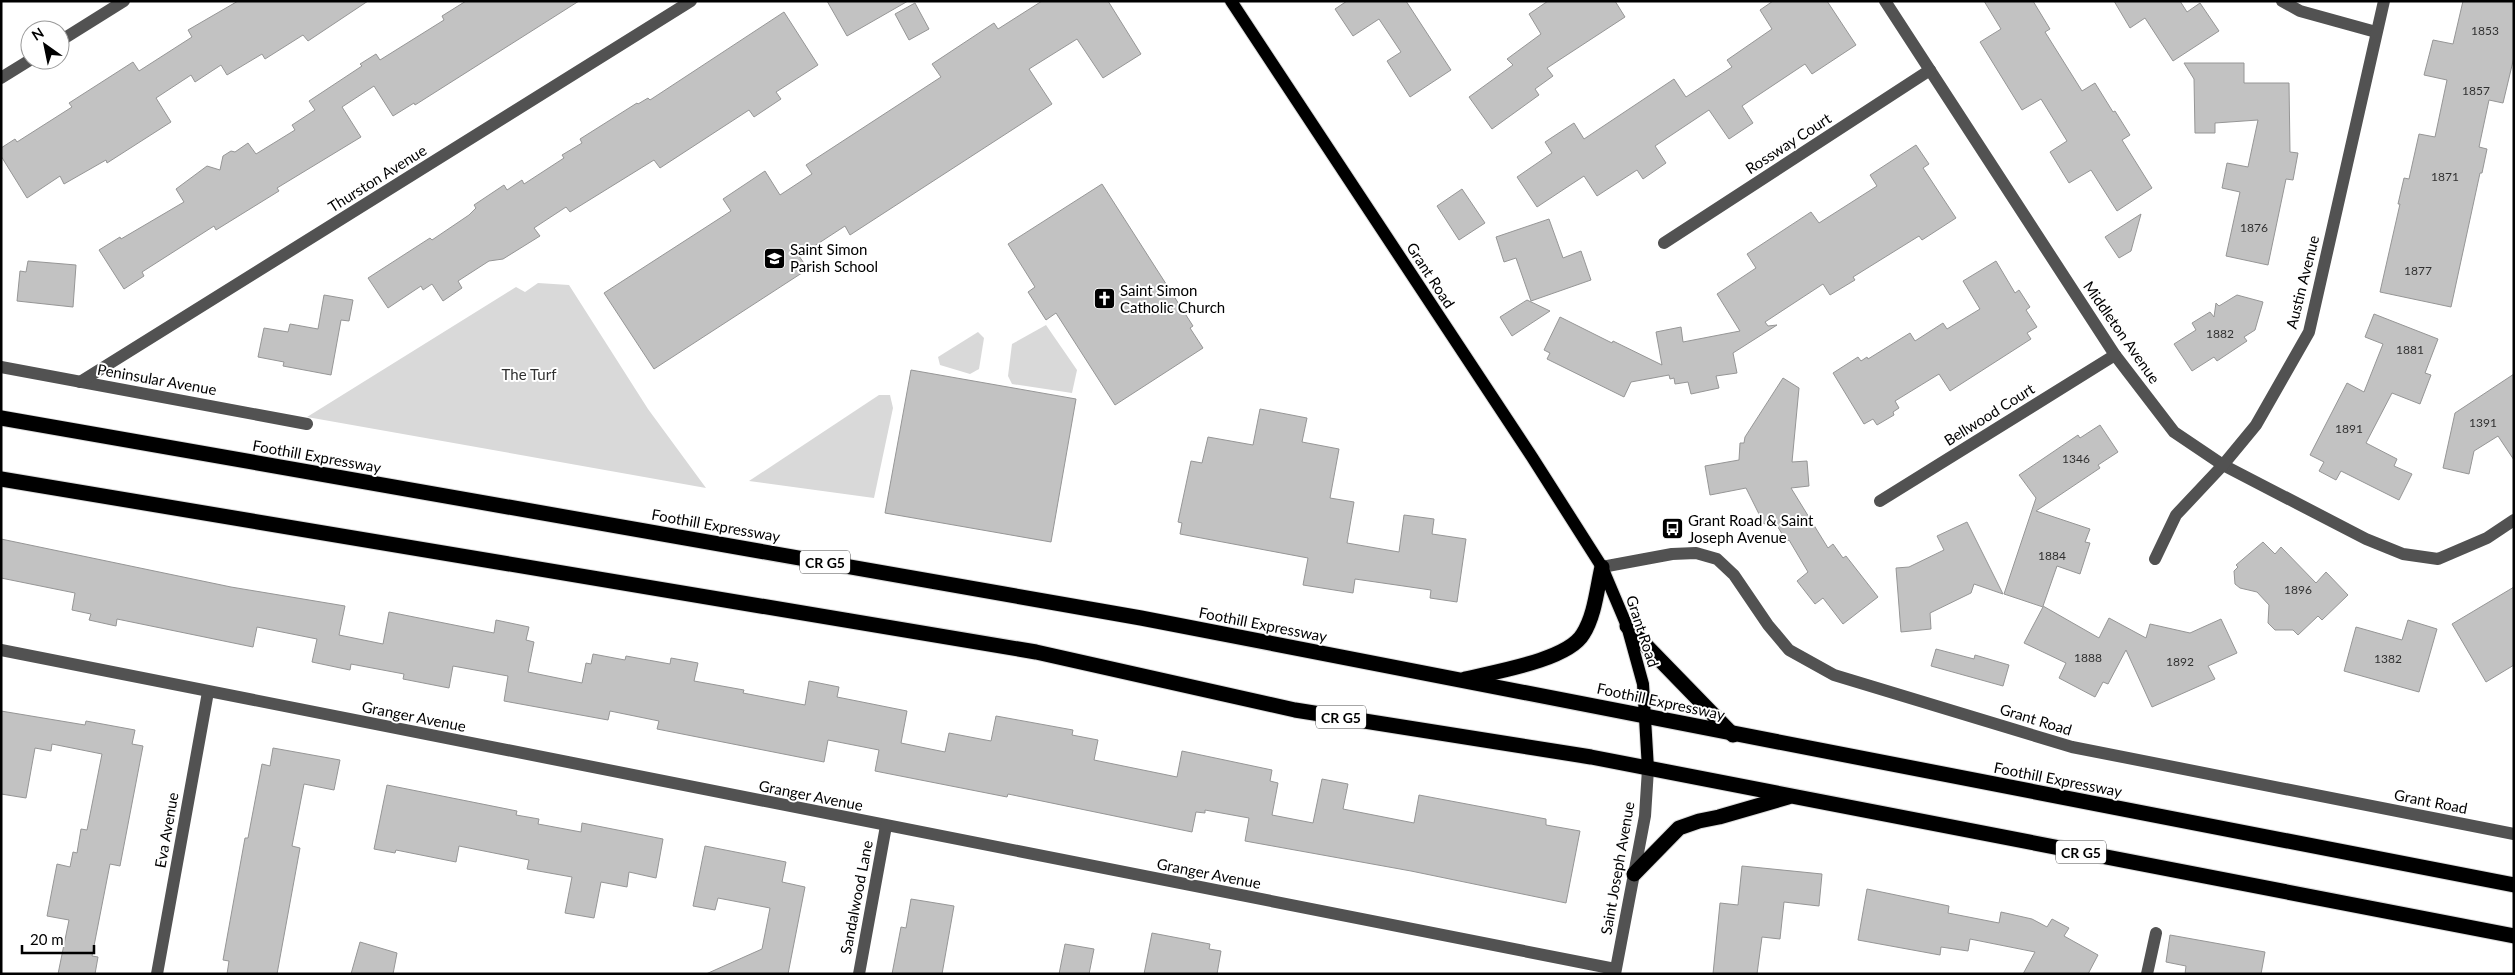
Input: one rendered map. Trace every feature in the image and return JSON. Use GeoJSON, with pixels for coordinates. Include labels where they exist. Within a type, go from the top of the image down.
{"type":"FeatureCollection","features":[{"type":"Feature","properties":{"kind":"highway","name":"Foothill Expressway"},"geometry":{"type":"LineString","coordinates":[[1,418],[1141,618],[1647,715],[1733,735],[2514,885]]}},
{"type":"Feature","properties":{"kind":"highway","name":"CR G5"},"geometry":{"type":"LineString","coordinates":[[1,479],[1036,652],[1295,710],[1591,757],[2514,936]]}},
{"type":"Feature","properties":{"kind":"highway"},"geometry":{"type":"LineString","coordinates":[[1459,680],[1533,663],[1560,653],[1579,640],[1590,619],[1602,567]]}},
{"type":"Feature","properties":{"kind":"highway"},"geometry":{"type":"LineString","coordinates":[[1626,626],[1733,735]]}},
{"type":"Feature","properties":{"kind":"highway"},"geometry":{"type":"LineString","coordinates":[[1634,874],[1679,828],[1790,796]]}},
{"type":"Feature","properties":{"kind":"main road","name":"Grant Road"},"geometry":{"type":"LineString","coordinates":[[1231,1],[1532,457],[1602,567],[1626,626],[1644,684],[1647,715],[1648,768]]}},
{"type":"Feature","properties":{"kind":"street"},"geometry":{"type":"LineString","coordinates":[[70,35],[124,1]]}},
{"type":"Feature","properties":{"kind":"street","name":"Thurston Avenue"},"geometry":{"type":"LineString","coordinates":[[80,382],[691,1]]}},
{"type":"Feature","properties":{"kind":"street","name":"Middleton Avenue"},"geometry":{"type":"LineString","coordinates":[[1885,1],[2116,355],[2174,432],[2223,465],[2366,539],[2403,554],[2438,559],[2487,538],[2514,520]]}},
{"type":"Feature","properties":{"kind":"street"},"geometry":{"type":"LineString","coordinates":[[2282,1],[2300,11],[2376,32]]}},
{"type":"Feature","properties":{"kind":"street","name":"Austin Avenue"},"geometry":{"type":"LineString","coordinates":[[2154,559],[2176,515],[2223,465],[2256,426],[2309,332],[2384,1]]}},
{"type":"Feature","properties":{"kind":"street"},"geometry":{"type":"LineString","coordinates":[[1,78],[20,66]]}},
{"type":"Feature","properties":{"kind":"street","name":"Rossway Court"},"geometry":{"type":"LineString","coordinates":[[1664,243],[1930,70]]}},
{"type":"Feature","properties":{"kind":"street","name":"Bellwood Court"},"geometry":{"type":"LineString","coordinates":[[1880,501],[2116,355]]}},
{"type":"Feature","properties":{"kind":"street","name":"Peninsular Avenue"},"geometry":{"type":"LineString","coordinates":[[1,367],[308,424]]}},
{"type":"Feature","properties":{"kind":"street","name":"Grant Road"},"geometry":{"type":"LineString","coordinates":[[1602,567],[1672,554],[1696,553],[1717,559],[1728,568],[1789,650],[1834,675],[2072,747],[2514,834]]}},
{"type":"Feature","properties":{"kind":"street","name":"Granger Avenue"},"geometry":{"type":"LineString","coordinates":[[1,650],[1615,972]]}},
{"type":"Feature","properties":{"kind":"street","name":"Eva Avenue"},"geometry":{"type":"LineString","coordinates":[[157,974],[208,692]]}},
{"type":"Feature","properties":{"kind":"street","name":"Saint Joseph Avenue"},"geometry":{"type":"LineString","coordinates":[[1615,972],[1645,816],[1648,768]]}},
{"type":"Feature","properties":{"kind":"street","name":"Sandalwood Lane"},"geometry":{"type":"LineString","coordinates":[[859,974],[886,826]]}},
{"type":"Feature","properties":{"kind":"street"},"geometry":{"type":"LineString","coordinates":[[2147,974],[2156,933]]}},
{"type":"Feature","properties":{"kind":"green space","name":"The Turf"},"geometry":{"type":"Polygon","coordinates":[[[538,283],[569,285],[648,409],[706,488],[307,417],[516,287],[525,292],[538,283]]]}},
{"type":"Feature","properties":{"kind":"green space"},"geometry":{"type":"Polygon","coordinates":[[[1046,325],[1077,370],[1072,393],[1012,384],[1008,376],[1012,344],[1046,325]]]}},
{"type":"Feature","properties":{"kind":"green space"},"geometry":{"type":"Polygon","coordinates":[[[978,332],[984,338],[979,369],[970,374],[940,365],[938,357],[978,332]]]}},
{"type":"Feature","properties":{"kind":"green space"},"geometry":{"type":"Polygon","coordinates":[[[879,395],[890,395],[893,408],[874,498],[749,481],[879,395]]]}},
{"type":"Feature","properties":{"kind":"building"},"geometry":{"type":"Polygon","coordinates":[[[238,1],[368,1],[308,41],[303,35],[265,59],[262,54],[227,75],[221,65],[195,82],[191,75],[156,98],[171,122],[107,163],[106,160],[64,184],[60,176],[27,198],[1,156],[1,148],[15,139],[17,142],[72,107],[69,103],[133,62],[139,71],[192,37],[188,30],[238,1]]]}},
{"type":"Feature","properties":{"kind":"building"},"geometry":{"type":"Polygon","coordinates":[[[466,1],[579,1],[415,105],[414,103],[393,116],[374,86],[342,107],[361,137],[277,188],[279,191],[216,230],[214,226],[142,272],[144,276],[124,289],[99,250],[184,202],[176,189],[207,166],[220,170],[223,156],[231,151],[235,152],[248,143],[256,154],[295,130],[292,125],[315,110],[309,101],[362,66],[360,64],[376,54],[380,60],[444,20],[442,16],[466,1]]]}},
{"type":"Feature","properties":{"kind":"building"},"geometry":{"type":"Polygon","coordinates":[[[827,1],[908,1],[847,36],[827,1]]]}},
{"type":"Feature","properties":{"kind":"building"},"geometry":{"type":"Polygon","coordinates":[[[1042,1],[1108,1],[1141,54],[1103,78],[1077,39],[1029,69],[1052,104],[850,235],[845,226],[799,256],[808,269],[654,369],[604,293],[731,211],[723,199],[765,171],[780,195],[812,174],[806,165],[941,77],[932,64],[994,23],[998,29],[1042,1]]]}},
{"type":"Feature","properties":{"kind":"building"},"geometry":{"type":"Polygon","coordinates":[[[1347,1],[1406,1],[1451,70],[1410,97],[1387,61],[1401,52],[1379,19],[1353,36],[1335,9],[1347,1]]]}},
{"type":"Feature","properties":{"kind":"building"},"geometry":{"type":"Polygon","coordinates":[[[1548,1],[1615,1],[1625,17],[1547,68],[1553,76],[1535,89],[1539,95],[1492,129],[1469,97],[1513,65],[1507,59],[1541,34],[1529,14],[1548,1]]]}},
{"type":"Feature","properties":{"kind":"building"},"geometry":{"type":"Polygon","coordinates":[[[1773,1],[1827,1],[1856,45],[1812,74],[1805,64],[1742,106],[1753,123],[1729,139],[1709,110],[1655,146],[1666,163],[1643,179],[1637,170],[1597,196],[1584,176],[1537,207],[1517,177],[1552,153],[1545,142],[1574,123],[1584,139],[1674,79],[1686,97],[1732,67],[1727,60],[1772,29],[1760,10],[1773,1]]]}},
{"type":"Feature","properties":{"kind":"building"},"geometry":{"type":"Polygon","coordinates":[[[1984,1],[2033,1],[2050,29],[2045,32],[2082,91],[2095,83],[2113,112],[2115,111],[2130,135],[2122,140],[2152,188],[2117,211],[2091,170],[2069,183],[2050,152],[2067,141],[2041,99],[2022,110],[1980,42],[2001,29],[1984,1]]]}},
{"type":"Feature","properties":{"kind":"building"},"geometry":{"type":"Polygon","coordinates":[[[2114,1],[2180,1],[2187,12],[2200,3],[2219,31],[2173,61],[2145,18],[2130,28],[2114,1]]]}},
{"type":"Feature","properties":{"kind":"building"},"geometry":{"type":"Polygon","coordinates":[[[2463,1],[2514,1],[2514,57],[2503,103],[2489,100],[2479,147],[2487,149],[2451,307],[2380,292],[2404,178],[2409,179],[2419,134],[2435,137],[2447,80],[2424,75],[2433,40],[2453,44],[2463,1]]]}},
{"type":"Feature","properties":{"kind":"building"},"geometry":{"type":"Polygon","coordinates":[[[915,3],[929,29],[909,40],[895,14],[915,3]]]}},
{"type":"Feature","properties":{"kind":"building"},"geometry":{"type":"Polygon","coordinates":[[[784,12],[818,65],[776,92],[781,99],[754,117],[749,110],[660,168],[654,160],[570,212],[566,207],[534,228],[540,236],[503,259],[489,261],[458,281],[462,288],[443,301],[432,284],[423,290],[421,286],[388,308],[368,278],[430,238],[432,240],[469,215],[476,208],[474,205],[504,185],[507,190],[522,180],[524,184],[564,158],[562,155],[582,143],[580,139],[637,103],[648,98],[650,100],[784,12]]]}},
{"type":"Feature","properties":{"kind":"building"},"geometry":{"type":"Polygon","coordinates":[[[2184,63],[2244,63],[2244,83],[2289,83],[2290,152],[2298,153],[2293,180],[2286,179],[2268,265],[2226,256],[2240,192],[2222,188],[2227,163],[2248,167],[2258,120],[2215,123],[2215,133],[2195,133],[2194,79],[2184,63]]]}},
{"type":"Feature","properties":{"kind":"building"},"geometry":{"type":"Polygon","coordinates":[[[1916,145],[1929,164],[1923,168],[1956,218],[1922,240],[1919,236],[1853,277],[1855,280],[1830,295],[1823,284],[1765,322],[1768,326],[1777,325],[1733,353],[1737,373],[1716,376],[1719,388],[1691,394],[1688,382],[1675,384],[1674,378],[1670,379],[1669,375],[1631,382],[1624,397],[1547,359],[1550,353],[1544,350],[1560,317],[1662,365],[1656,332],[1681,327],[1683,342],[1740,331],[1717,294],[1756,268],[1747,254],[1811,212],[1819,223],[1877,186],[1870,175],[1916,145]]]}},
{"type":"Feature","properties":{"kind":"building","name":"Saint Simon Catholic Church"},"geometry":{"type":"Polygon","coordinates":[[[1102,184],[1193,326],[1190,328],[1203,348],[1115,405],[1056,313],[1046,320],[1028,292],[1035,287],[1008,244],[1102,184]]]}},
{"type":"Feature","properties":{"kind":"building"},"geometry":{"type":"Polygon","coordinates":[[[1462,189],[1485,223],[1459,240],[1437,206],[1462,189]]]}},
{"type":"Feature","properties":{"kind":"building"},"geometry":{"type":"Polygon","coordinates":[[[2141,214],[2131,251],[2119,258],[2105,237],[2141,214]]]}},
{"type":"Feature","properties":{"kind":"building"},"geometry":{"type":"Polygon","coordinates":[[[1549,219],[1563,258],[1581,251],[1591,280],[1531,301],[1516,258],[1504,262],[1496,237],[1549,219]]]}},
{"type":"Feature","properties":{"kind":"building"},"geometry":{"type":"Polygon","coordinates":[[[28,261],[76,265],[73,307],[17,301],[20,271],[26,272],[28,261]]]}},
{"type":"Feature","properties":{"kind":"building"},"geometry":{"type":"Polygon","coordinates":[[[1996,261],[2015,293],[2019,290],[2030,307],[2026,310],[2037,327],[2027,333],[2031,339],[1950,391],[1939,374],[1895,401],[1899,408],[1893,412],[1894,415],[1877,425],[1873,419],[1864,424],[1833,373],[1858,357],[1861,361],[1867,357],[1868,359],[1910,333],[1915,341],[1943,323],[1947,329],[1980,309],[1963,281],[1996,261]]]}},
{"type":"Feature","properties":{"kind":"building"},"geometry":{"type":"Polygon","coordinates":[[[324,295],[353,300],[349,321],[341,320],[331,375],[283,366],[284,362],[258,357],[264,328],[288,332],[290,324],[318,329],[324,295]]]}},
{"type":"Feature","properties":{"kind":"building"},"geometry":{"type":"Polygon","coordinates":[[[2237,295],[2263,302],[2255,330],[2244,337],[2247,341],[2217,361],[2214,357],[2192,371],[2174,344],[2196,330],[2192,323],[2210,312],[2214,317],[2216,303],[2219,306],[2237,295]]]}},
{"type":"Feature","properties":{"kind":"building"},"geometry":{"type":"Polygon","coordinates":[[[1527,300],[1550,311],[1512,336],[1500,317],[1527,300]]]}},
{"type":"Feature","properties":{"kind":"building"},"geometry":{"type":"Polygon","coordinates":[[[2374,314],[2438,339],[2425,373],[2431,375],[2420,404],[2392,393],[2366,443],[2397,459],[2394,466],[2412,474],[2399,500],[2341,471],[2336,480],[2319,471],[2324,462],[2310,455],[2347,383],[2364,392],[2383,344],[2365,337],[2374,314]]]}},
{"type":"Feature","properties":{"kind":"building"},"geometry":{"type":"Polygon","coordinates":[[[911,370],[1076,399],[1051,542],[885,513],[911,370]]]}},
{"type":"Feature","properties":{"kind":"building"},"geometry":{"type":"Polygon","coordinates":[[[2514,374],[2514,460],[2498,436],[2474,451],[2469,474],[2443,468],[2455,413],[2514,374]]]}},
{"type":"Feature","properties":{"kind":"building"},"geometry":{"type":"Polygon","coordinates":[[[1783,378],[1799,388],[1792,462],[1807,461],[1809,486],[1791,488],[1828,548],[1833,544],[1843,558],[1846,556],[1878,597],[1843,624],[1823,598],[1815,604],[1797,581],[1808,572],[1789,540],[1787,542],[1773,519],[1764,524],[1746,488],[1710,495],[1705,466],[1739,460],[1740,443],[1744,443],[1745,437],[1783,378]]]}},
{"type":"Feature","properties":{"kind":"building"},"geometry":{"type":"Polygon","coordinates":[[[1260,409],[1307,418],[1302,442],[1339,449],[1330,498],[1354,502],[1347,543],[1399,552],[1404,515],[1434,519],[1432,534],[1466,539],[1457,602],[1430,598],[1431,590],[1355,579],[1353,593],[1303,585],[1308,558],[1180,534],[1182,523],[1178,522],[1191,461],[1202,463],[1208,437],[1253,445],[1260,409]]]}},
{"type":"Feature","properties":{"kind":"building"},"geometry":{"type":"Polygon","coordinates":[[[2100,425],[2118,452],[2098,465],[2100,468],[2036,511],[2090,529],[2085,542],[2090,543],[2080,574],[2057,566],[2043,606],[2099,638],[2109,618],[2146,638],[2150,624],[2190,633],[2221,619],[2237,653],[2208,666],[2215,679],[2152,707],[2126,650],[2108,684],[2103,682],[2095,697],[2059,678],[2066,663],[2024,643],[2043,607],[2004,594],[2036,498],[2019,475],[2078,435],[2080,438],[2100,425]]]}},
{"type":"Feature","properties":{"kind":"building"},"geometry":{"type":"Polygon","coordinates":[[[1967,522],[2003,594],[1974,584],[1971,593],[1930,613],[1931,629],[1901,632],[1896,568],[1909,567],[1944,550],[1937,536],[1967,522]]]}},
{"type":"Feature","properties":{"kind":"building"},"geometry":{"type":"Polygon","coordinates":[[[1,539],[231,587],[345,606],[339,635],[383,644],[389,612],[494,633],[496,620],[529,627],[526,640],[534,642],[528,672],[582,683],[586,663],[591,664],[593,654],[625,660],[626,656],[670,664],[671,658],[698,663],[694,681],[744,690],[743,693],[805,705],[809,681],[839,687],[837,697],[907,711],[901,743],[945,752],[949,733],[991,741],[996,716],[1073,730],[1072,735],[1098,740],[1094,760],[1177,777],[1182,751],[1272,770],[1270,781],[1278,783],[1272,815],[1313,823],[1322,779],[1348,784],[1343,809],[1414,823],[1419,795],[1546,819],[1546,825],[1580,831],[1566,903],[1411,871],[1245,841],[1249,818],[1205,810],[1205,813],[1196,812],[1192,832],[1008,794],[1007,797],[875,771],[879,750],[828,740],[824,762],[657,729],[659,721],[610,711],[608,720],[504,701],[508,676],[453,666],[449,688],[403,679],[404,674],[351,664],[350,670],[312,662],[317,639],[257,627],[253,647],[117,619],[116,626],[89,620],[91,614],[72,610],[75,593],[1,578],[1,539]]]}},
{"type":"Feature","properties":{"kind":"building"},"geometry":{"type":"Polygon","coordinates":[[[2263,542],[2275,554],[2281,547],[2316,583],[2326,572],[2348,595],[2322,620],[2318,616],[2298,635],[2293,630],[2275,630],[2268,623],[2269,605],[2257,592],[2240,588],[2235,584],[2234,571],[2238,567],[2236,565],[2263,542]]]}},
{"type":"Feature","properties":{"kind":"building"},"geometry":{"type":"Polygon","coordinates":[[[2514,587],[2514,665],[2486,682],[2452,624],[2514,587]]]}},
{"type":"Feature","properties":{"kind":"building"},"geometry":{"type":"Polygon","coordinates":[[[2408,620],[2437,629],[2419,692],[2344,671],[2356,627],[2402,640],[2408,620]]]}},
{"type":"Feature","properties":{"kind":"building"},"geometry":{"type":"Polygon","coordinates":[[[1936,649],[1974,659],[1975,655],[2009,665],[2003,686],[1931,666],[1936,649]]]}},
{"type":"Feature","properties":{"kind":"building"},"geometry":{"type":"Polygon","coordinates":[[[1,711],[85,725],[86,721],[135,730],[132,744],[143,746],[120,866],[110,864],[92,956],[98,957],[95,974],[58,974],[69,920],[47,916],[57,864],[70,867],[73,852],[77,853],[81,829],[87,830],[102,754],[52,744],[51,751],[35,748],[26,798],[1,794],[1,711]]]}},
{"type":"Feature","properties":{"kind":"building"},"geometry":{"type":"Polygon","coordinates":[[[273,748],[340,760],[334,790],[304,784],[292,846],[300,848],[277,974],[227,974],[229,961],[223,960],[245,838],[248,838],[262,764],[270,766],[273,748]]]}},
{"type":"Feature","properties":{"kind":"building"},"geometry":{"type":"Polygon","coordinates":[[[387,785],[517,811],[516,815],[539,819],[538,824],[581,832],[582,823],[663,839],[656,878],[629,872],[627,887],[601,882],[594,918],[565,913],[572,877],[527,869],[529,860],[459,846],[456,862],[396,850],[395,853],[374,849],[387,785]]]}},
{"type":"Feature","properties":{"kind":"building"},"geometry":{"type":"Polygon","coordinates":[[[705,846],[786,862],[782,882],[805,887],[788,974],[706,974],[762,949],[770,908],[718,898],[715,910],[693,906],[705,846]]]}},
{"type":"Feature","properties":{"kind":"building"},"geometry":{"type":"Polygon","coordinates":[[[1742,866],[1822,874],[1819,906],[1784,902],[1780,939],[1762,937],[1757,974],[1713,974],[1720,903],[1738,905],[1742,866]]]}},
{"type":"Feature","properties":{"kind":"building"},"geometry":{"type":"Polygon","coordinates":[[[1867,889],[1949,906],[1948,913],[1999,923],[2001,912],[2032,919],[2047,927],[2052,919],[2069,928],[2064,936],[2098,955],[2088,974],[2023,974],[2035,952],[1970,939],[1968,951],[1941,947],[1940,955],[1858,940],[1867,889]]]}},
{"type":"Feature","properties":{"kind":"building"},"geometry":{"type":"Polygon","coordinates":[[[911,899],[954,906],[942,974],[892,974],[901,927],[906,928],[911,899]]]}},
{"type":"Feature","properties":{"kind":"building"},"geometry":{"type":"Polygon","coordinates":[[[1152,933],[1210,944],[1209,949],[1221,951],[1217,974],[1144,974],[1152,933]]]}},
{"type":"Feature","properties":{"kind":"building"},"geometry":{"type":"Polygon","coordinates":[[[2170,935],[2265,952],[2261,974],[2185,974],[2186,966],[2166,962],[2170,935]]]}},
{"type":"Feature","properties":{"kind":"building"},"geometry":{"type":"Polygon","coordinates":[[[360,942],[397,953],[393,974],[351,974],[360,942]]]}},
{"type":"Feature","properties":{"kind":"building"},"geometry":{"type":"Polygon","coordinates":[[[1065,944],[1094,949],[1089,974],[1059,974],[1065,944]]]}},
{"type":"Feature","properties":{"kind":"place","name":"Saint Simon Parish School"},"geometry":{"type":"Point","coordinates":[774,258]}},
{"type":"Feature","properties":{"kind":"place","name":"Saint Simon Catholic Church"},"geometry":{"type":"Point","coordinates":[1104,299]}},
{"type":"Feature","properties":{"kind":"place","name":"Grant Road & Saint Joseph Avenue"},"geometry":{"type":"Point","coordinates":[1672,529]}}]}
